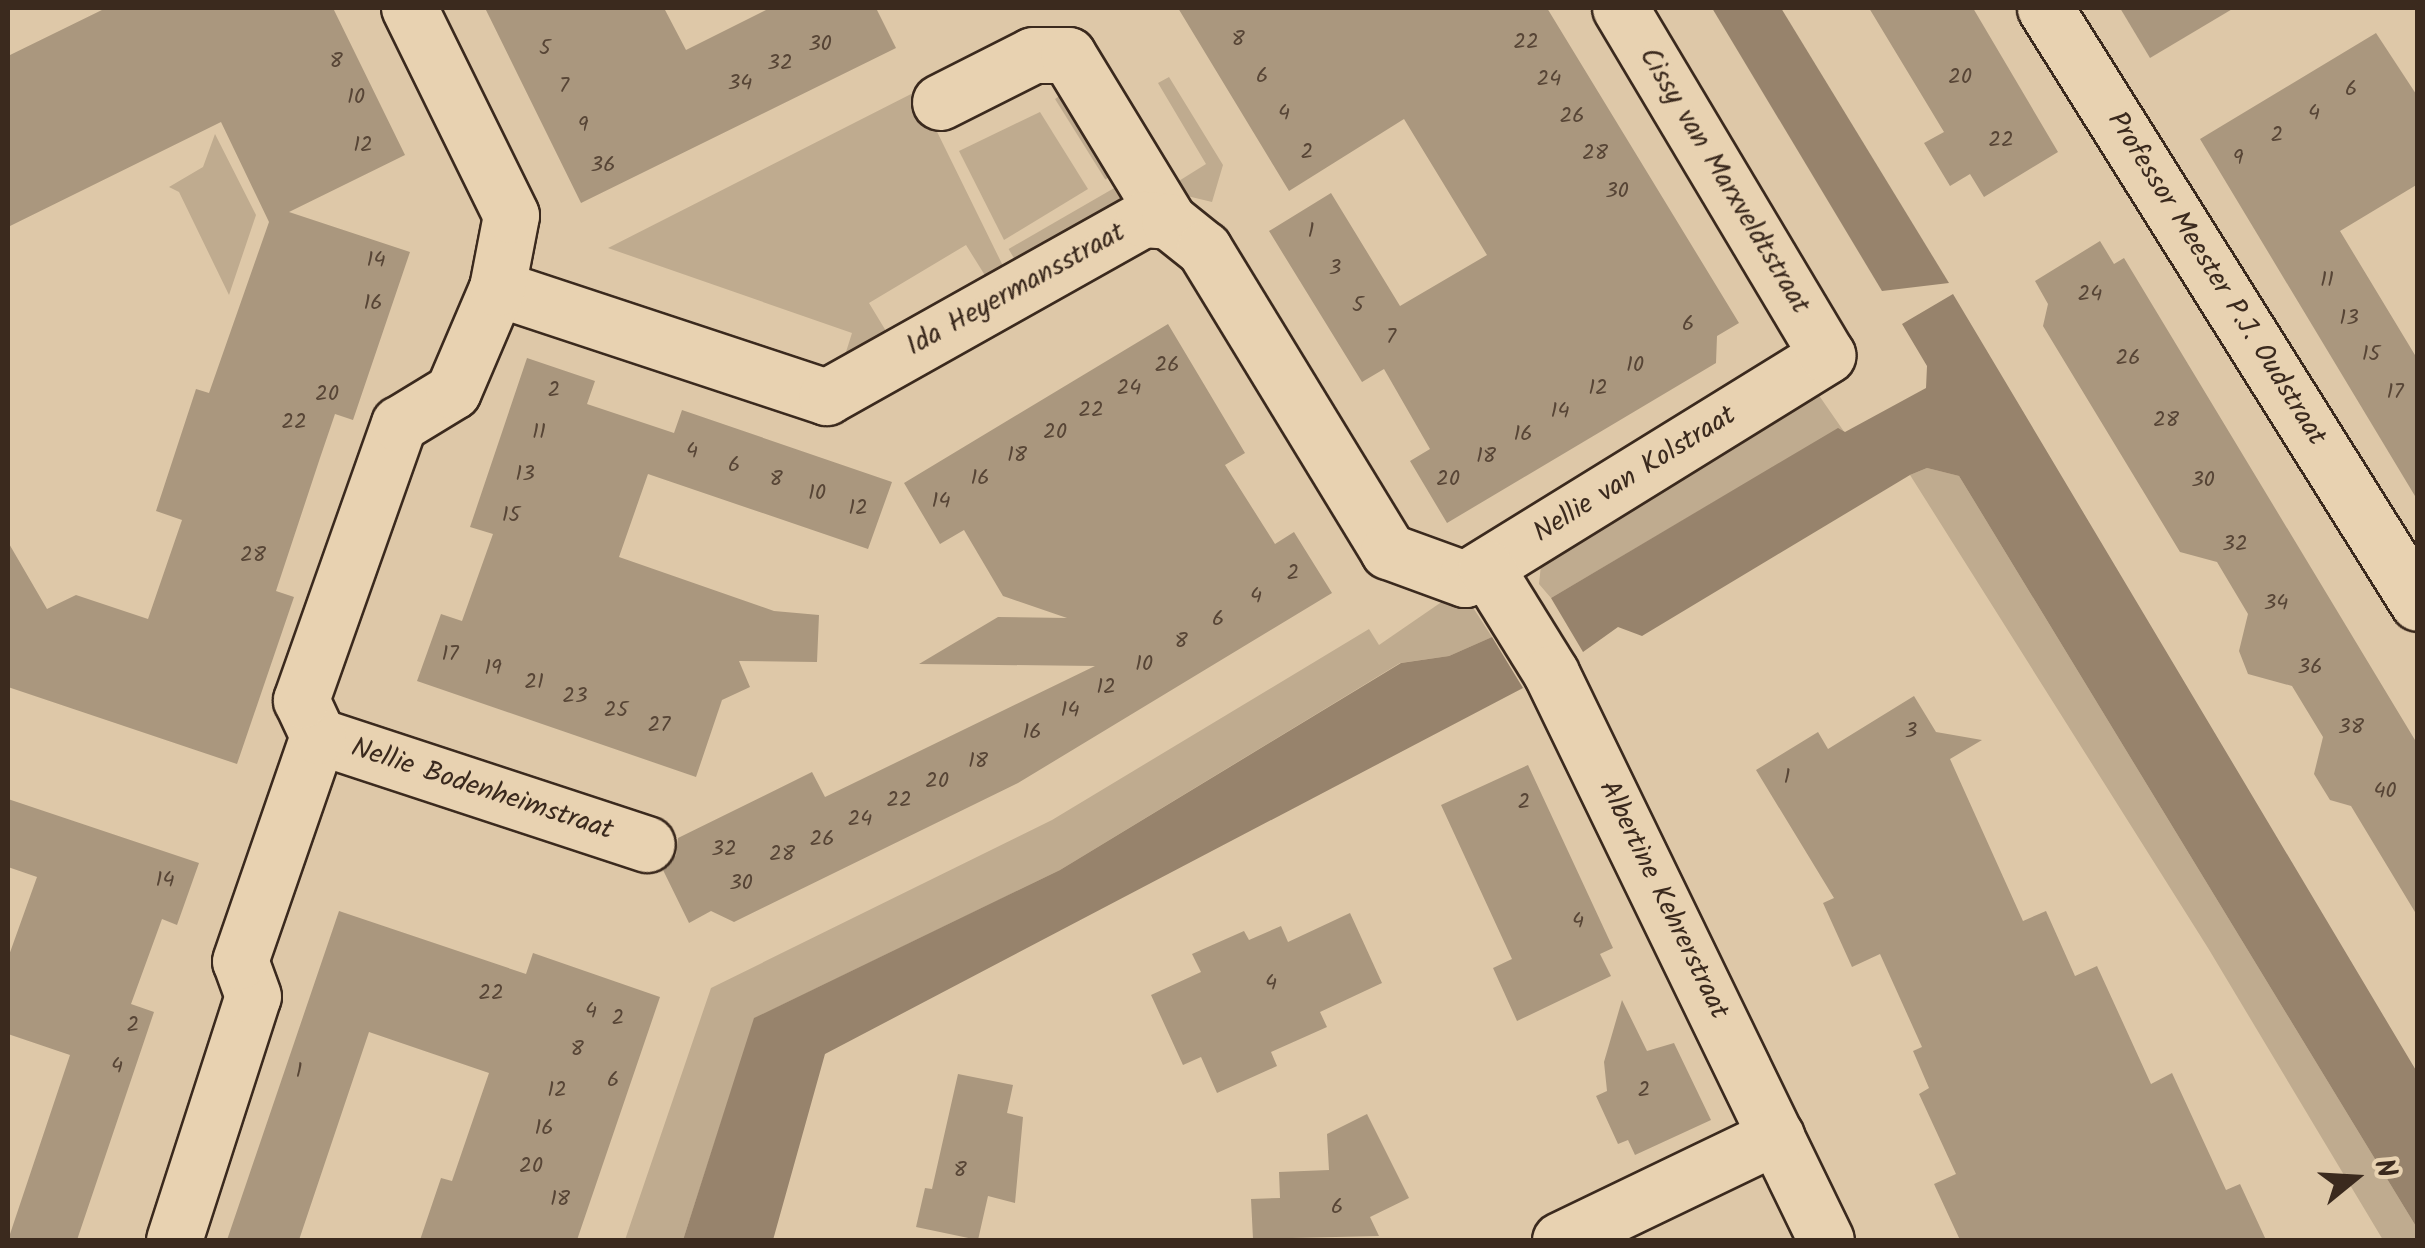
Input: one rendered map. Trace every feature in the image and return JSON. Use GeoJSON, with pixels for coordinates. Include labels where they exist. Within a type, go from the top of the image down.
{"type":"FeatureCollection","features":[{"type":"Feature","properties":{"kind":"street","name":"Nellie Bodenheimstraat"},"geometry":{"type":"LineString","coordinates":[[174,1240],[253,996],[240,961],[318,736],[301,700],[400,424],[453,390],[497,288],[511,216],[408,8]]}},
{"type":"Feature","properties":{"kind":"street","name":"Cissy van Marxveldtstraat"},"geometry":{"type":"LineString","coordinates":[[1620,8],[1828,355]]}},
{"type":"Feature","properties":{"kind":"street","name":"Professor Meester P.J. Oudstraat"},"geometry":{"type":"LineString","coordinates":[[2045,8],[2402,542],[2418,603]]}},
{"type":"Feature","properties":{"kind":"street"},"geometry":{"type":"LineString","coordinates":[[940,102],[1034,55],[1068,55],[1170,221],[1191,232],[1208,255],[1388,552],[1462,570]]}},
{"type":"Feature","properties":{"kind":"street","name":"Ida Heyermansstraat"},"geometry":{"type":"LineString","coordinates":[[497,288],[826,397],[1143,219],[1170,221]]}},
{"type":"Feature","properties":{"kind":"street","name":"Nellie van Kolstraat"},"geometry":{"type":"LineString","coordinates":[[1462,570],[1828,355]]}},
{"type":"Feature","properties":{"kind":"street","name":"Albertine Kehrerstraat"},"geometry":{"type":"LineString","coordinates":[[1462,570],[1518,618],[1551,672],[1826,1240]]}},
{"type":"Feature","properties":{"kind":"street","name":"Nellie Bodenheimstraat"},"geometry":{"type":"LineString","coordinates":[[318,736],[647,844]]}},
{"type":"Feature","properties":{"kind":"street"},"geometry":{"type":"LineString","coordinates":[[1560,1240],[1776,1136]]}},
{"type":"Feature","properties":{"kind":"shaded area"},"geometry":{"type":"Polygon","coordinates":[[[1712,8],[1781,8],[1949,283],[1882,291],[1712,8]]]}},
{"type":"Feature","properties":{"kind":"shaded area"},"geometry":{"type":"Polygon","coordinates":[[[1169,77],[1223,165],[1212,202],[1179,194],[1174,184],[1206,164],[1158,83],[1169,77]]]}},
{"type":"Feature","properties":{"kind":"shaded area"},"geometry":{"type":"Polygon","coordinates":[[[917,91],[1005,270],[986,277],[966,245],[869,303],[889,336],[862,357],[846,352],[852,333],[608,248],[917,91]]]}},
{"type":"Feature","properties":{"kind":"shaded area"},"geometry":{"type":"Polygon","coordinates":[[[1066,92],[1116,173],[1105,179],[1055,99],[1066,92]]]}},
{"type":"Feature","properties":{"kind":"shaded area"},"geometry":{"type":"Polygon","coordinates":[[[1040,112],[1088,189],[1004,240],[959,151],[1040,112]]]}},
{"type":"Feature","properties":{"kind":"shaded area"},"geometry":{"type":"Polygon","coordinates":[[[215,134],[256,215],[229,295],[179,192],[169,187],[203,167],[215,134]]]}},
{"type":"Feature","properties":{"kind":"shaded area"},"geometry":{"type":"Polygon","coordinates":[[[1116,187],[1123,199],[1016,261],[1009,249],[1116,187]]]}},
{"type":"Feature","properties":{"kind":"shaded area"},"geometry":{"type":"Polygon","coordinates":[[[1953,294],[2417,1072],[2417,1228],[1959,476],[1927,468],[1910,475],[1642,636],[1618,627],[1583,652],[1551,598],[1838,428],[1845,432],[1926,388],[1927,366],[1902,324],[1953,294]]]}},
{"type":"Feature","properties":{"kind":"shaded area"},"geometry":{"type":"Polygon","coordinates":[[[1818,394],[1845,433],[1838,429],[1551,598],[1539,584],[1541,565],[1818,394]]]}},
{"type":"Feature","properties":{"kind":"shaded area"},"geometry":{"type":"Polygon","coordinates":[[[1927,468],[1959,476],[2417,1228],[2417,1240],[2383,1240],[2208,948],[1910,475],[1927,468]]]}},
{"type":"Feature","properties":{"kind":"shaded area"},"geometry":{"type":"Polygon","coordinates":[[[1443,601],[1472,606],[1492,637],[1449,656],[1400,663],[1060,870],[755,1018],[683,1240],[625,1240],[711,988],[1052,820],[1369,629],[1379,645],[1443,601]]]}},
{"type":"Feature","properties":{"kind":"shaded area"},"geometry":{"type":"Polygon","coordinates":[[[1492,637],[1523,688],[825,1054],[773,1240],[683,1240],[754,1018],[1060,870],[1401,663],[1449,656],[1492,637]]]}},
{"type":"Feature","properties":{"kind":"building"},"geometry":{"type":"Polygon","coordinates":[[[106,8],[333,8],[405,155],[289,212],[410,252],[353,420],[335,414],[320,458],[276,591],[294,597],[237,764],[8,687],[8,542],[47,609],[76,595],[148,619],[182,520],[156,511],[196,389],[209,393],[269,222],[221,122],[8,227],[8,56],[106,8]]]}},
{"type":"Feature","properties":{"kind":"building"},"geometry":{"type":"Polygon","coordinates":[[[485,8],[664,8],[686,50],[770,8],[876,8],[896,48],[581,203],[485,8]]]}},
{"type":"Feature","properties":{"kind":"building"},"geometry":{"type":"Polygon","coordinates":[[[1178,8],[1547,8],[1739,323],[1717,336],[1716,363],[1447,523],[1410,461],[1430,449],[1384,369],[1362,382],[1269,231],[1331,193],[1400,306],[1487,255],[1404,119],[1289,191],[1178,8]]]}},
{"type":"Feature","properties":{"kind":"building"},"geometry":{"type":"Polygon","coordinates":[[[1869,8],[1973,8],[2058,152],[1984,197],[1970,174],[1950,186],[1924,143],[1944,132],[1869,8]]]}},
{"type":"Feature","properties":{"kind":"building"},"geometry":{"type":"Polygon","coordinates":[[[2120,8],[2234,8],[2150,58],[2120,8]]]}},
{"type":"Feature","properties":{"kind":"building"},"geometry":{"type":"Polygon","coordinates":[[[2376,33],[2418,97],[2418,184],[2340,231],[2418,360],[2418,501],[2200,139],[2376,33]]]}},
{"type":"Feature","properties":{"kind":"building"},"geometry":{"type":"Polygon","coordinates":[[[2100,241],[2114,264],[2124,258],[2418,745],[2418,917],[2351,806],[2330,800],[2314,774],[2323,737],[2292,686],[2248,674],[2239,651],[2248,614],[2217,562],[2180,552],[2043,326],[2048,304],[2035,281],[2100,241]]]}},
{"type":"Feature","properties":{"kind":"building"},"geometry":{"type":"Polygon","coordinates":[[[1168,324],[1245,453],[1225,465],[1275,544],[1294,532],[1332,593],[1018,783],[734,922],[711,911],[689,923],[663,870],[676,855],[678,838],[812,772],[825,797],[1095,666],[919,664],[998,617],[1067,618],[1003,596],[964,530],[940,544],[904,483],[1168,324]]]}},
{"type":"Feature","properties":{"kind":"building"},"geometry":{"type":"Polygon","coordinates":[[[527,358],[595,381],[587,404],[674,433],[682,410],[892,482],[868,549],[648,474],[619,557],[774,611],[819,615],[817,662],[739,661],[750,687],[722,700],[696,777],[417,681],[441,614],[462,621],[493,534],[470,527],[527,358]]]}},
{"type":"Feature","properties":{"kind":"building"},"geometry":{"type":"Polygon","coordinates":[[[1914,696],[1936,732],[1982,740],[1950,759],[2023,921],[2046,911],[2075,976],[2097,966],[2151,1084],[2172,1073],[2226,1190],[2240,1184],[2266,1240],[1960,1240],[1934,1184],[1956,1174],[1919,1094],[1929,1088],[1913,1051],[1922,1047],[1880,954],[1852,967],[1823,903],[1834,898],[1756,770],[1818,732],[1828,749],[1914,696]]]}},
{"type":"Feature","properties":{"kind":"building"},"geometry":{"type":"Polygon","coordinates":[[[1528,765],[1613,948],[1600,954],[1611,976],[1517,1021],[1493,968],[1512,959],[1441,805],[1528,765]]]}},
{"type":"Feature","properties":{"kind":"building"},"geometry":{"type":"Polygon","coordinates":[[[8,799],[199,863],[177,925],[162,919],[131,1004],[154,1012],[77,1240],[8,1240],[70,1055],[8,1034],[8,958],[37,877],[8,867],[8,799]]]}},
{"type":"Feature","properties":{"kind":"building"},"geometry":{"type":"Polygon","coordinates":[[[339,911],[526,974],[533,953],[660,997],[577,1240],[420,1240],[441,1178],[452,1181],[489,1073],[369,1032],[299,1240],[227,1240],[339,911]]]}},
{"type":"Feature","properties":{"kind":"building"},"geometry":{"type":"Polygon","coordinates":[[[1350,913],[1382,983],[1320,1012],[1327,1027],[1271,1052],[1277,1066],[1217,1093],[1201,1057],[1183,1065],[1151,995],[1201,972],[1192,954],[1244,931],[1249,940],[1281,926],[1288,942],[1350,913]]]}},
{"type":"Feature","properties":{"kind":"building"},"geometry":{"type":"Polygon","coordinates":[[[1622,1000],[1647,1051],[1674,1043],[1711,1120],[1635,1155],[1628,1140],[1618,1144],[1596,1096],[1607,1091],[1604,1062],[1622,1000]]]}},
{"type":"Feature","properties":{"kind":"building"},"geometry":{"type":"Polygon","coordinates":[[[958,1074],[1013,1085],[1007,1113],[1023,1117],[1015,1203],[988,1196],[978,1240],[916,1227],[925,1188],[932,1189],[958,1074]]]}},
{"type":"Feature","properties":{"kind":"building"},"geometry":{"type":"Polygon","coordinates":[[[1367,1114],[1409,1198],[1370,1217],[1379,1236],[1253,1239],[1251,1199],[1280,1198],[1279,1172],[1329,1170],[1327,1134],[1367,1114]]]}}]}
